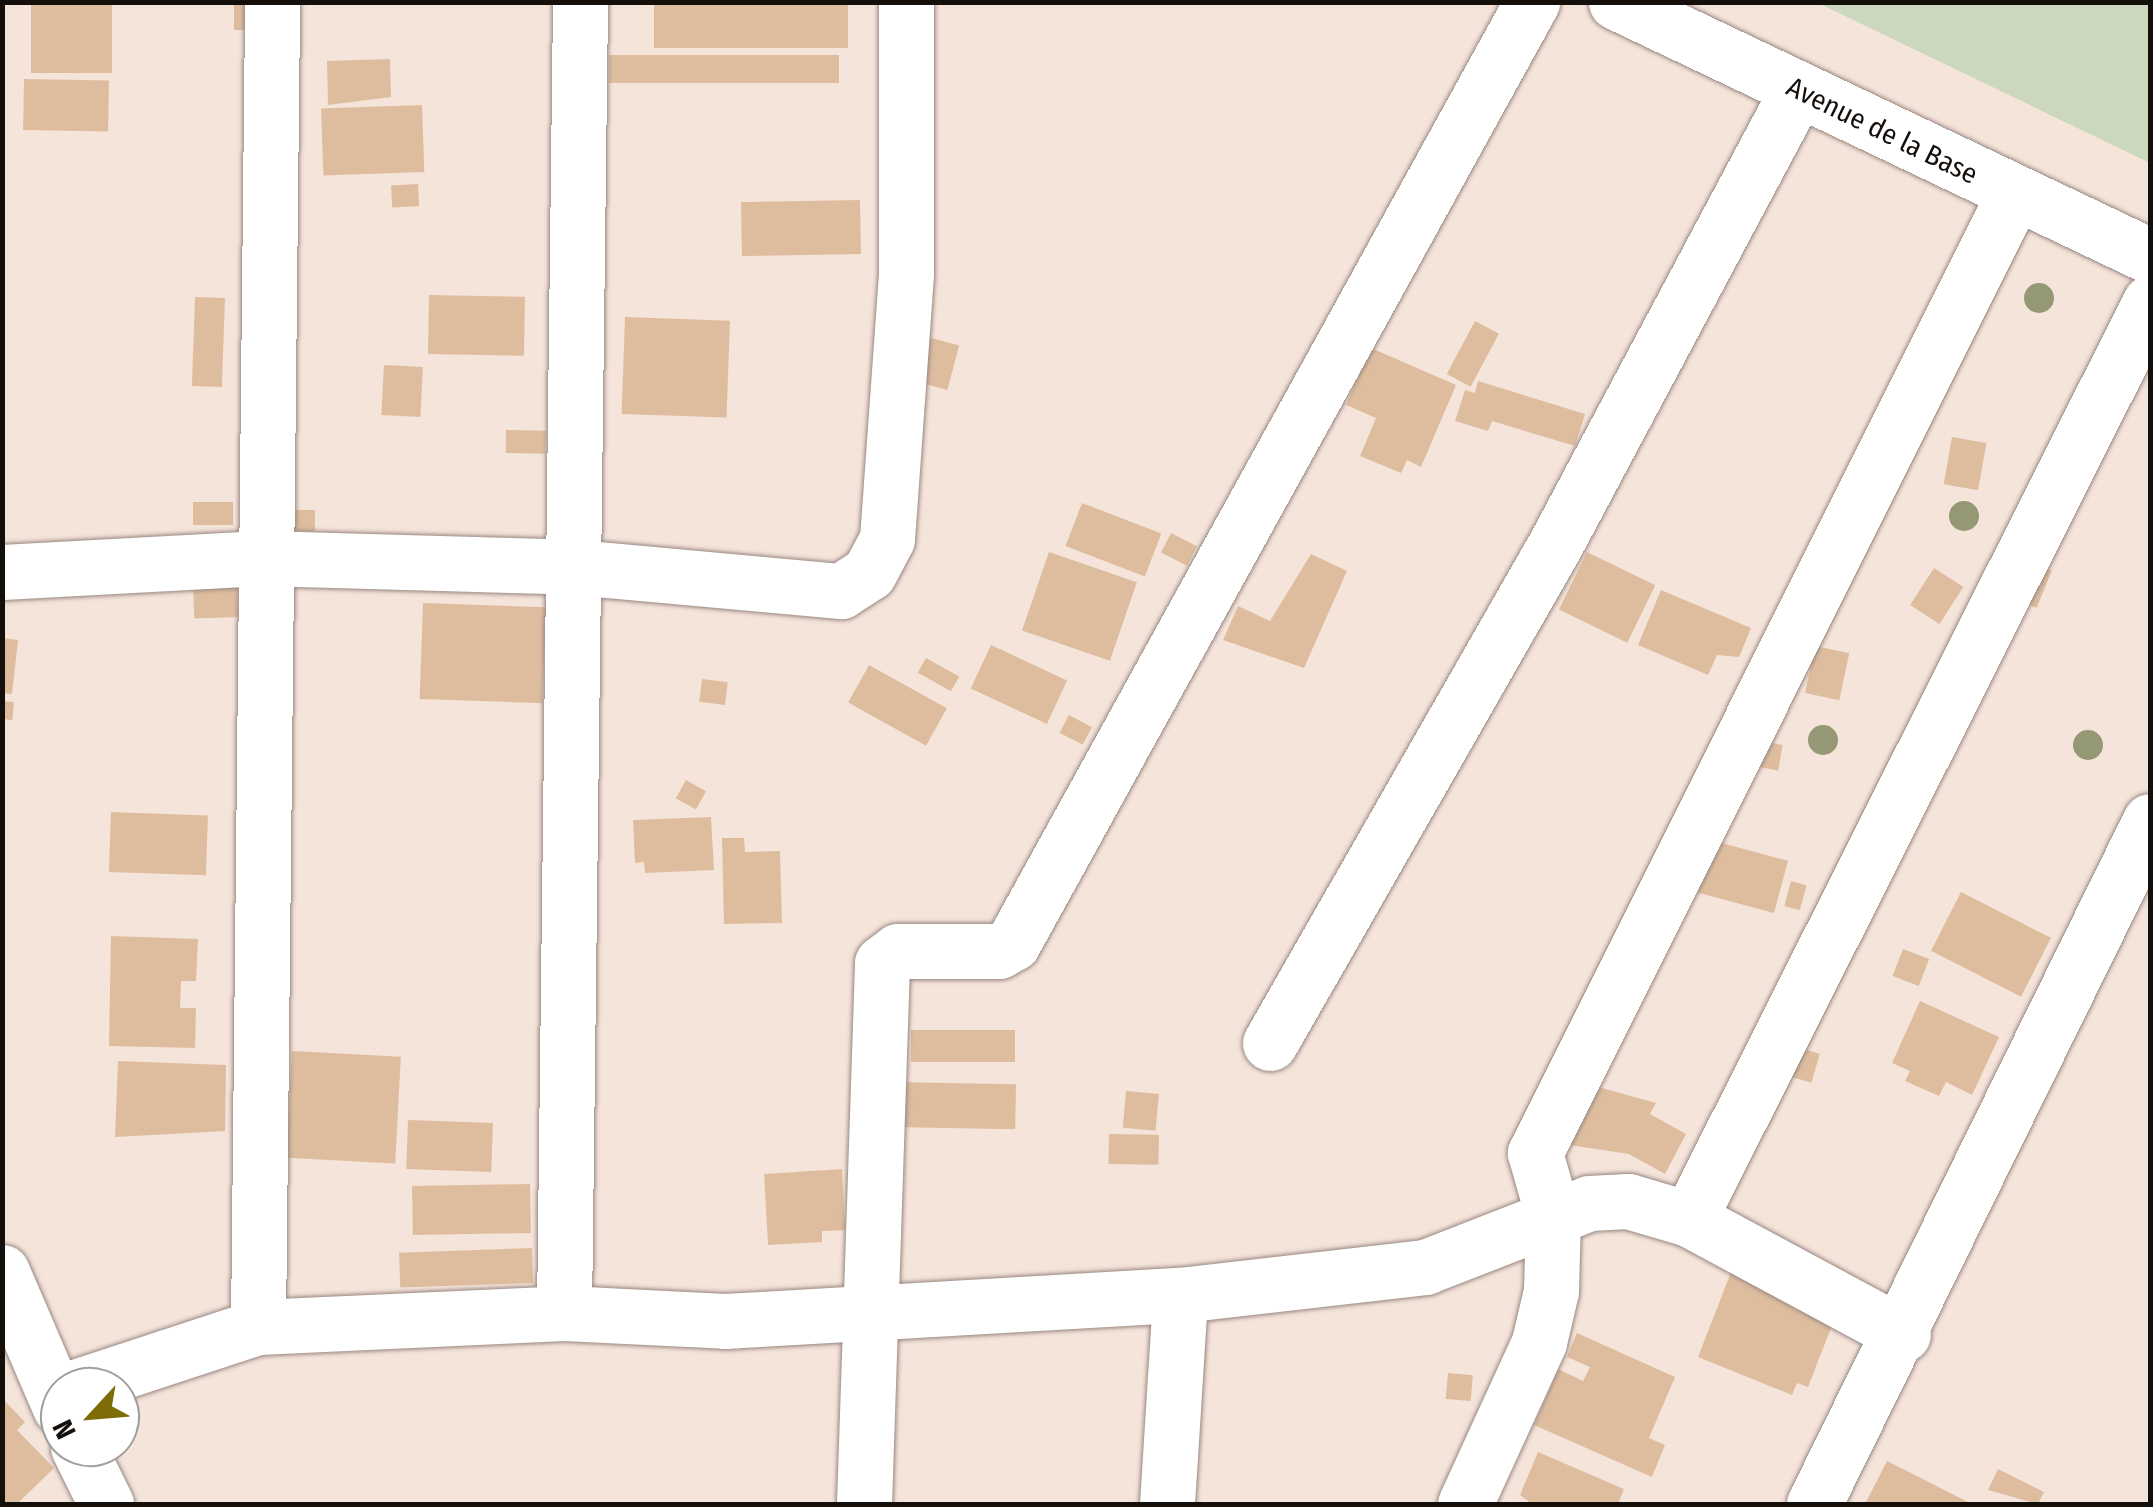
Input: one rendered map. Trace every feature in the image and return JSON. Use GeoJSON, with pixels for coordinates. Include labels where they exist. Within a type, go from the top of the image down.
{"type":"FeatureCollection","features":[{"type":"Feature","properties":{"kind":"street"},"geometry":{"type":"LineString","coordinates":[[258,1327],[262,558],[272,2]]}},
{"type":"Feature","properties":{"kind":"street"},"geometry":{"type":"LineString","coordinates":[[564,1314],[580,2]]}},
{"type":"Feature","properties":{"kind":"street"},"geometry":{"type":"LineString","coordinates":[[2,572],[262,558],[575,567],[806,594],[841,591],[869,574],[888,538],[906,273],[906,2]]}},
{"type":"Feature","properties":{"kind":"street"},"geometry":{"type":"LineString","coordinates":[[864,1504],[876,1308],[882,963],[898,952],[999,951],[1013,943],[1532,2]]}},
{"type":"Feature","properties":{"kind":"street","name":"Avenue de la Base"},"geometry":{"type":"LineString","coordinates":[[1616,2],[2150,256]]}},
{"type":"Feature","properties":{"kind":"street"},"geometry":{"type":"LineString","coordinates":[[1270,1043],[1555,544],[1797,91]]}},
{"type":"Feature","properties":{"kind":"street"},"geometry":{"type":"LineString","coordinates":[[1466,1504],[1540,1342],[1554,1216],[1535,1152],[2014,194]]}},
{"type":"Feature","properties":{"kind":"street"},"geometry":{"type":"LineString","coordinates":[[1689,1219],[2150,302]]}},
{"type":"Feature","properties":{"kind":"street"},"geometry":{"type":"LineString","coordinates":[[1814,1504],[1903,1334],[1992,1128],[2150,821]]}},
{"type":"Feature","properties":{"kind":"street"},"geometry":{"type":"LineString","coordinates":[[140,1368],[258,1327],[564,1314],[725,1321],[876,1308],[1180,1295],[1425,1266],[1554,1216],[1628,1201],[1689,1219],[1903,1334]]}},
{"type":"Feature","properties":{"kind":"street"},"geometry":{"type":"LineString","coordinates":[[2,1272],[48,1367]]}},
{"type":"Feature","properties":{"kind":"street"},"geometry":{"type":"LineString","coordinates":[[1166,1504],[1180,1295]]}},
{"type":"Feature","properties":{"kind":"street"},"geometry":{"type":"LineString","coordinates":[[88,1467],[106,1504]]}},
{"type":"Feature","properties":{"kind":"green space"},"geometry":{"type":"Polygon","coordinates":[[[1818,3],[2150,3],[2150,163],[1818,3]]]}},
{"type":"Feature","properties":{"kind":"building"},"geometry":{"type":"Polygon","coordinates":[[[31,2],[112,2],[112,73],[31,73],[31,2]]]}},
{"type":"Feature","properties":{"kind":"building"},"geometry":{"type":"Polygon","coordinates":[[[234,2],[258,2],[258,30],[234,30],[234,2]]]}},
{"type":"Feature","properties":{"kind":"building"},"geometry":{"type":"Polygon","coordinates":[[[654,2],[848,2],[848,48],[654,48],[654,2]]]}},
{"type":"Feature","properties":{"kind":"building"},"geometry":{"type":"Polygon","coordinates":[[[609,55],[839,55],[839,83],[609,83],[609,55]]]}},
{"type":"Feature","properties":{"kind":"building"},"geometry":{"type":"Polygon","coordinates":[[[390,59],[391,97],[328,105],[327,61],[390,59]]]}},
{"type":"Feature","properties":{"kind":"building"},"geometry":{"type":"Polygon","coordinates":[[[24,79],[109,80],[108,131],[23,130],[24,79]]]}},
{"type":"Feature","properties":{"kind":"building"},"geometry":{"type":"Polygon","coordinates":[[[422,105],[424,172],[323,175],[321,109],[422,105]]]}},
{"type":"Feature","properties":{"kind":"building"},"geometry":{"type":"Polygon","coordinates":[[[418,184],[419,206],[392,207],[391,185],[418,184]]]}},
{"type":"Feature","properties":{"kind":"building"},"geometry":{"type":"Polygon","coordinates":[[[860,200],[861,254],[742,256],[741,202],[860,200]]]}},
{"type":"Feature","properties":{"kind":"building"},"geometry":{"type":"Polygon","coordinates":[[[429,295],[525,297],[524,356],[428,354],[429,295]]]}},
{"type":"Feature","properties":{"kind":"building"},"geometry":{"type":"Polygon","coordinates":[[[195,297],[225,298],[222,387],[192,386],[195,297]]]}},
{"type":"Feature","properties":{"kind":"building"},"geometry":{"type":"Polygon","coordinates":[[[625,317],[730,321],[727,418],[622,414],[625,317]]]}},
{"type":"Feature","properties":{"kind":"building"},"geometry":{"type":"Polygon","coordinates":[[[1475,321],[1499,334],[1471,387],[1447,374],[1475,321]]]}},
{"type":"Feature","properties":{"kind":"building"},"geometry":{"type":"Polygon","coordinates":[[[909,332],[959,345],[947,390],[897,376],[909,332]]]}},
{"type":"Feature","properties":{"kind":"building"},"geometry":{"type":"Polygon","coordinates":[[[1371,348],[1456,385],[1421,467],[1407,460],[1401,473],[1360,456],[1376,418],[1346,405],[1371,348]]]}},
{"type":"Feature","properties":{"kind":"building"},"geometry":{"type":"Polygon","coordinates":[[[384,365],[423,367],[420,417],[381,415],[384,365]]]}},
{"type":"Feature","properties":{"kind":"building"},"geometry":{"type":"Polygon","coordinates":[[[1478,381],[1585,414],[1575,446],[1492,421],[1488,431],[1455,421],[1465,390],[1475,393],[1478,381]]]}},
{"type":"Feature","properties":{"kind":"building"},"geometry":{"type":"Polygon","coordinates":[[[506,430],[546,431],[546,454],[506,453],[506,430]]]}},
{"type":"Feature","properties":{"kind":"building"},"geometry":{"type":"Polygon","coordinates":[[[1952,437],[1986,443],[1978,490],[1944,484],[1952,437]]]}},
{"type":"Feature","properties":{"kind":"building"},"geometry":{"type":"Polygon","coordinates":[[[193,502],[233,502],[233,525],[193,525],[193,502]]]}},
{"type":"Feature","properties":{"kind":"building"},"geometry":{"type":"Polygon","coordinates":[[[1082,503],[1161,533],[1145,576],[1066,546],[1082,503]]]}},
{"type":"Feature","properties":{"kind":"building"},"geometry":{"type":"Polygon","coordinates":[[[291,510],[315,510],[315,531],[291,531],[291,510]]]}},
{"type":"Feature","properties":{"kind":"building"},"geometry":{"type":"Polygon","coordinates":[[[1171,533],[1197,546],[1187,566],[1161,553],[1171,533]]]}},
{"type":"Feature","properties":{"kind":"building"},"geometry":{"type":"Polygon","coordinates":[[[1049,552],[1137,582],[1110,661],[1022,630],[1049,552]]]}},
{"type":"Feature","properties":{"kind":"building"},"geometry":{"type":"Polygon","coordinates":[[[1587,552],[1655,585],[1627,643],[1559,610],[1587,552]]]}},
{"type":"Feature","properties":{"kind":"building"},"geometry":{"type":"Polygon","coordinates":[[[1311,554],[1347,571],[1304,668],[1223,640],[1238,606],[1270,621],[1311,554]]]}},
{"type":"Feature","properties":{"kind":"building"},"geometry":{"type":"Polygon","coordinates":[[[2035,564],[2052,571],[2037,608],[2020,601],[2035,564]]]}},
{"type":"Feature","properties":{"kind":"building"},"geometry":{"type":"Polygon","coordinates":[[[1934,568],[1963,587],[1939,624],[1910,605],[1934,568]]]}},
{"type":"Feature","properties":{"kind":"building"},"geometry":{"type":"Polygon","coordinates":[[[237,583],[238,617],[194,619],[193,585],[237,583]]]}},
{"type":"Feature","properties":{"kind":"building"},"geometry":{"type":"Polygon","coordinates":[[[1661,590],[1751,628],[1739,657],[1717,655],[1708,675],[1638,645],[1661,590]]]}},
{"type":"Feature","properties":{"kind":"building"},"geometry":{"type":"Polygon","coordinates":[[[423,603],[546,607],[543,703],[420,699],[423,603]]]}},
{"type":"Feature","properties":{"kind":"building"},"geometry":{"type":"Polygon","coordinates":[[[2,638],[18,640],[12,694],[2,693],[2,638]]]}},
{"type":"Feature","properties":{"kind":"building"},"geometry":{"type":"Polygon","coordinates":[[[991,645],[1067,680],[1047,724],[971,689],[991,645]]]}},
{"type":"Feature","properties":{"kind":"building"},"geometry":{"type":"Polygon","coordinates":[[[1815,646],[1849,653],[1839,700],[1805,693],[1815,646]]]}},
{"type":"Feature","properties":{"kind":"building"},"geometry":{"type":"Polygon","coordinates":[[[926,658],[959,676],[951,691],[918,673],[926,658]]]}},
{"type":"Feature","properties":{"kind":"building"},"geometry":{"type":"Polygon","coordinates":[[[869,665],[947,708],[926,746],[848,703],[869,665]]]}},
{"type":"Feature","properties":{"kind":"building"},"geometry":{"type":"Polygon","coordinates":[[[702,679],[728,682],[725,705],[699,702],[702,679]]]}},
{"type":"Feature","properties":{"kind":"building"},"geometry":{"type":"Polygon","coordinates":[[[2,701],[14,702],[12,720],[2,719],[2,701]]]}},
{"type":"Feature","properties":{"kind":"building"},"geometry":{"type":"Polygon","coordinates":[[[1069,715],[1092,727],[1083,745],[1060,733],[1069,715]]]}},
{"type":"Feature","properties":{"kind":"building"},"geometry":{"type":"Polygon","coordinates":[[[1760,741],[1783,745],[1778,771],[1755,767],[1760,741]]]}},
{"type":"Feature","properties":{"kind":"building"},"geometry":{"type":"Polygon","coordinates":[[[686,780],[706,791],[696,810],[676,798],[686,780]]]}},
{"type":"Feature","properties":{"kind":"building"},"geometry":{"type":"Polygon","coordinates":[[[111,812],[208,815],[206,875],[109,872],[111,812]]]}},
{"type":"Feature","properties":{"kind":"building"},"geometry":{"type":"Polygon","coordinates":[[[711,817],[714,870],[645,873],[644,862],[635,863],[633,820],[711,817]]]}},
{"type":"Feature","properties":{"kind":"building"},"geometry":{"type":"Polygon","coordinates":[[[722,838],[744,838],[745,852],[780,851],[782,923],[724,924],[722,838]]]}},
{"type":"Feature","properties":{"kind":"building"},"geometry":{"type":"Polygon","coordinates":[[[1703,838],[1788,861],[1774,913],[1689,890],[1703,838]]]}},
{"type":"Feature","properties":{"kind":"building"},"geometry":{"type":"Polygon","coordinates":[[[1791,881],[1806,885],[1800,910],[1784,906],[1791,881]]]}},
{"type":"Feature","properties":{"kind":"building"},"geometry":{"type":"Polygon","coordinates":[[[1961,892],[2051,938],[2021,997],[1931,951],[1961,892]]]}},
{"type":"Feature","properties":{"kind":"building"},"geometry":{"type":"Polygon","coordinates":[[[111,936],[198,939],[196,981],[181,981],[180,1008],[196,1008],[195,1048],[109,1046],[111,936]]]}},
{"type":"Feature","properties":{"kind":"building"},"geometry":{"type":"Polygon","coordinates":[[[1903,949],[1929,959],[1919,986],[1893,976],[1903,949]]]}},
{"type":"Feature","properties":{"kind":"building"},"geometry":{"type":"Polygon","coordinates":[[[1920,1001],[1999,1037],[1972,1095],[1946,1082],[1939,1096],[1905,1081],[1910,1071],[1892,1063],[1920,1001]]]}},
{"type":"Feature","properties":{"kind":"building"},"geometry":{"type":"Polygon","coordinates":[[[911,1030],[1015,1030],[1015,1062],[911,1062],[911,1030]]]}},
{"type":"Feature","properties":{"kind":"building"},"geometry":{"type":"Polygon","coordinates":[[[1789,1045],[1820,1054],[1811,1083],[1781,1074],[1789,1045]]]}},
{"type":"Feature","properties":{"kind":"building"},"geometry":{"type":"Polygon","coordinates":[[[292,1051],[401,1057],[395,1164],[286,1158],[292,1051]]]}},
{"type":"Feature","properties":{"kind":"building"},"geometry":{"type":"Polygon","coordinates":[[[118,1061],[226,1065],[225,1131],[115,1137],[118,1061]]]}},
{"type":"Feature","properties":{"kind":"building"},"geometry":{"type":"Polygon","coordinates":[[[891,1082],[1016,1084],[1015,1129],[890,1127],[891,1082]]]}},
{"type":"Feature","properties":{"kind":"building"},"geometry":{"type":"Polygon","coordinates":[[[1584,1083],[1656,1103],[1650,1114],[1686,1134],[1665,1174],[1629,1154],[1563,1144],[1584,1083]]]}},
{"type":"Feature","properties":{"kind":"building"},"geometry":{"type":"Polygon","coordinates":[[[1126,1091],[1159,1094],[1156,1131],[1123,1128],[1126,1091]]]}},
{"type":"Feature","properties":{"kind":"building"},"geometry":{"type":"Polygon","coordinates":[[[408,1120],[493,1123],[491,1172],[406,1169],[408,1120]]]}},
{"type":"Feature","properties":{"kind":"building"},"geometry":{"type":"Polygon","coordinates":[[[1109,1134],[1159,1135],[1158,1165],[1108,1164],[1109,1134]]]}},
{"type":"Feature","properties":{"kind":"building"},"geometry":{"type":"Polygon","coordinates":[[[842,1169],[845,1230],[822,1231],[822,1242],[768,1245],[764,1174],[842,1169]]]}},
{"type":"Feature","properties":{"kind":"building"},"geometry":{"type":"Polygon","coordinates":[[[530,1184],[531,1233],[413,1235],[412,1186],[530,1184]]]}},
{"type":"Feature","properties":{"kind":"building"},"geometry":{"type":"Polygon","coordinates":[[[532,1248],[533,1283],[400,1288],[399,1253],[532,1248]]]}},
{"type":"Feature","properties":{"kind":"building"},"geometry":{"type":"Polygon","coordinates":[[[1735,1262],[1840,1305],[1808,1387],[1797,1383],[1792,1395],[1698,1357],[1735,1262]]]}},
{"type":"Feature","properties":{"kind":"building"},"geometry":{"type":"Polygon","coordinates":[[[1577,1333],[1675,1377],[1649,1438],[1665,1445],[1652,1477],[1534,1425],[1558,1369],[1583,1381],[1590,1367],[1567,1357],[1577,1333]]]}},
{"type":"Feature","properties":{"kind":"building"},"geometry":{"type":"Polygon","coordinates":[[[1448,1373],[1473,1375],[1471,1401],[1446,1399],[1448,1373]]]}},
{"type":"Feature","properties":{"kind":"building"},"geometry":{"type":"Polygon","coordinates":[[[2,1398],[25,1422],[17,1430],[40,1454],[40,1467],[54,1468],[17,1504],[2,1504],[2,1398]]]}},
{"type":"Feature","properties":{"kind":"building"},"geometry":{"type":"Polygon","coordinates":[[[1538,1452],[1624,1489],[1618,1504],[1532,1504],[1520,1495],[1538,1452]]]}},
{"type":"Feature","properties":{"kind":"building"},"geometry":{"type":"Polygon","coordinates":[[[1887,1461],[1972,1504],[1865,1504],[1887,1461]]]}},
{"type":"Feature","properties":{"kind":"building"},"geometry":{"type":"Polygon","coordinates":[[[1998,1469],[2044,1492],[2038,1504],[1988,1490],[1998,1469]]]}}]}
